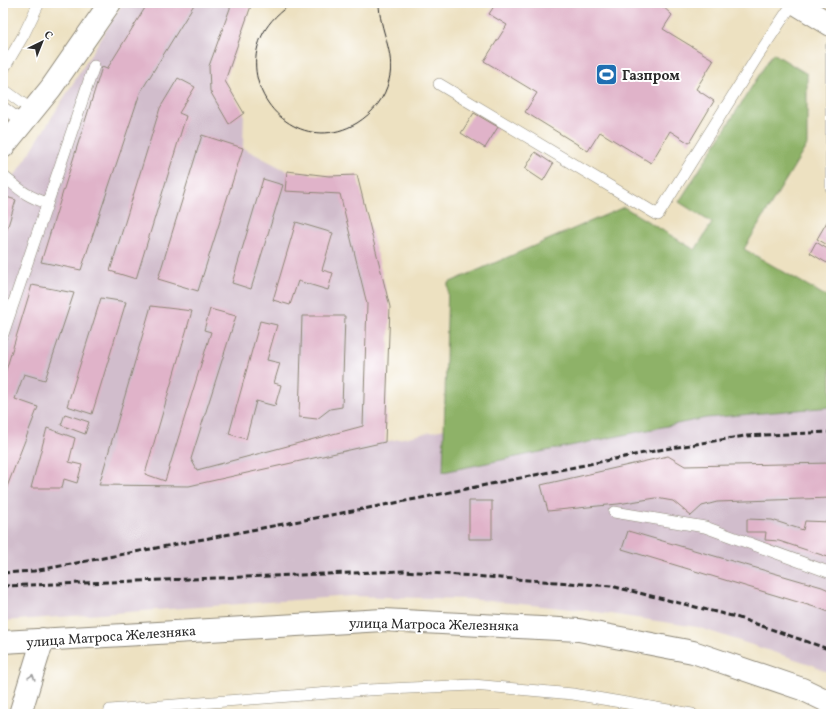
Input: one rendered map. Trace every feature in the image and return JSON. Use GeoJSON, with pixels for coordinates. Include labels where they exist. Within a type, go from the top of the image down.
{"type":"FeatureCollection","features":[{"type":"Feature","properties":{"kind":"street"},"geometry":{"type":"LineString","coordinates":[[3,147],[51,88],[110,3]]}},
{"type":"Feature","properties":{"kind":"street"},"geometry":{"type":"LineString","coordinates":[[794,3],[831,25]]}},
{"type":"Feature","properties":{"kind":"street","name":"улица Матроса Железняка"},"geometry":{"type":"LineString","coordinates":[[3,642],[382,620],[579,630],[693,652],[802,689],[831,703]]}},
{"type":"Feature","properties":{"kind":"street"},"geometry":{"type":"LineString","coordinates":[[20,714],[43,640]]}},
{"type":"Feature","properties":{"kind":"lane"},"geometry":{"type":"LineString","coordinates":[[3,70],[23,36],[39,3]]}},
{"type":"Feature","properties":{"kind":"lane"},"geometry":{"type":"LineString","coordinates":[[439,84],[658,215],[757,57],[794,3]]}},
{"type":"Feature","properties":{"kind":"lane"},"geometry":{"type":"LineString","coordinates":[[831,47],[831,188]]}},
{"type":"Feature","properties":{"kind":"lane"},"geometry":{"type":"LineString","coordinates":[[3,334],[94,66]]}},
{"type":"Feature","properties":{"kind":"lane"},"geometry":{"type":"LineString","coordinates":[[3,89],[28,117]]}},
{"type":"Feature","properties":{"kind":"lane"},"geometry":{"type":"LineString","coordinates":[[3,107],[28,117]]}},
{"type":"Feature","properties":{"kind":"lane"},"geometry":{"type":"LineString","coordinates":[[3,176],[19,191],[31,198],[48,203]]}},
{"type":"Feature","properties":{"kind":"lane"},"geometry":{"type":"LineString","coordinates":[[614,512],[705,528],[831,573]]}},
{"type":"Feature","properties":{"kind":"lane"},"geometry":{"type":"LineString","coordinates":[[109,714],[110,710],[368,690],[473,685],[573,694],[692,714]]}},
{"type":"Feature","properties":{"kind":"shaded area"},"geometry":{"type":"Polygon","coordinates":[[[123,3],[252,3],[225,81],[244,113],[243,148],[287,171],[329,176],[357,175],[390,307],[385,442],[586,398],[831,380],[831,674],[813,665],[697,627],[583,610],[468,599],[351,596],[3,621],[3,188],[19,170],[123,3]]]}},
{"type":"Feature","properties":{"kind":"green space"},"geometry":{"type":"Polygon","coordinates":[[[773,53],[807,74],[807,145],[744,249],[831,299],[831,407],[706,418],[443,472],[448,283],[624,207],[695,250],[712,223],[679,202],[773,53]]]}},
{"type":"Feature","properties":{"kind":"building"},"geometry":{"type":"Polygon","coordinates":[[[148,3],[195,3],[140,93],[81,270],[41,262],[102,67],[107,69],[148,3]]]}},
{"type":"Feature","properties":{"kind":"building"},"geometry":{"type":"Polygon","coordinates":[[[232,3],[252,3],[225,81],[244,113],[229,124],[210,91],[209,66],[232,3]]]}},
{"type":"Feature","properties":{"kind":"building","name":"Газпром"},"geometry":{"type":"Polygon","coordinates":[[[496,3],[659,3],[672,15],[663,29],[714,60],[696,89],[714,101],[689,143],[670,131],[651,163],[600,132],[588,151],[525,112],[537,93],[484,61],[507,25],[489,14],[496,3]]]}},
{"type":"Feature","properties":{"kind":"building"},"geometry":{"type":"Polygon","coordinates":[[[178,78],[195,87],[179,113],[186,116],[136,279],[110,271],[160,108],[178,78]]]}},
{"type":"Feature","properties":{"kind":"building"},"geometry":{"type":"Polygon","coordinates":[[[474,113],[498,127],[485,148],[461,133],[474,113]]]}},
{"type":"Feature","properties":{"kind":"building"},"geometry":{"type":"Polygon","coordinates":[[[202,135],[243,148],[198,291],[158,279],[202,135]]]}},
{"type":"Feature","properties":{"kind":"building"},"geometry":{"type":"Polygon","coordinates":[[[535,152],[553,164],[543,181],[525,169],[535,152]]]}},
{"type":"Feature","properties":{"kind":"building"},"geometry":{"type":"Polygon","coordinates":[[[287,171],[329,176],[357,175],[390,307],[385,442],[189,486],[99,485],[151,306],[192,311],[145,474],[165,481],[211,332],[204,330],[210,309],[236,316],[191,459],[197,470],[363,426],[367,304],[340,194],[285,191],[287,171]]]}},
{"type":"Feature","properties":{"kind":"building"},"geometry":{"type":"Polygon","coordinates":[[[263,179],[283,185],[251,289],[232,283],[263,179]]]}},
{"type":"Feature","properties":{"kind":"building"},"geometry":{"type":"Polygon","coordinates":[[[3,196],[16,200],[3,242],[3,196]]]}},
{"type":"Feature","properties":{"kind":"building"},"geometry":{"type":"Polygon","coordinates":[[[831,215],[831,247],[817,239],[831,215]]]}},
{"type":"Feature","properties":{"kind":"building"},"geometry":{"type":"Polygon","coordinates":[[[296,222],[333,233],[322,270],[333,273],[328,290],[298,281],[290,305],[273,300],[296,222]]]}},
{"type":"Feature","properties":{"kind":"building"},"geometry":{"type":"Polygon","coordinates":[[[816,242],[831,251],[831,257],[827,263],[810,253],[816,242]]]}},
{"type":"Feature","properties":{"kind":"building"},"geometry":{"type":"Polygon","coordinates":[[[32,285],[74,293],[45,380],[24,374],[15,399],[38,407],[5,492],[3,492],[3,380],[32,285]]]}},
{"type":"Feature","properties":{"kind":"building"},"geometry":{"type":"Polygon","coordinates":[[[101,298],[126,302],[92,414],[67,406],[101,298]]]}},
{"type":"Feature","properties":{"kind":"building"},"geometry":{"type":"Polygon","coordinates":[[[302,316],[345,316],[342,407],[330,409],[317,419],[299,417],[302,316]]]}},
{"type":"Feature","properties":{"kind":"building"},"geometry":{"type":"Polygon","coordinates":[[[260,321],[277,325],[267,360],[280,363],[274,383],[281,385],[275,406],[256,401],[246,439],[229,434],[260,321]]]}},
{"type":"Feature","properties":{"kind":"building"},"geometry":{"type":"Polygon","coordinates":[[[65,414],[89,422],[85,434],[61,425],[65,414]]]}},
{"type":"Feature","properties":{"kind":"building"},"geometry":{"type":"Polygon","coordinates":[[[47,428],[75,438],[69,462],[82,465],[77,483],[64,479],[62,488],[31,488],[47,428]]]}},
{"type":"Feature","properties":{"kind":"building"},"geometry":{"type":"Polygon","coordinates":[[[668,456],[685,466],[831,463],[831,498],[717,502],[702,506],[691,516],[673,501],[656,498],[618,504],[548,511],[541,485],[668,456]]]}},
{"type":"Feature","properties":{"kind":"building"},"geometry":{"type":"Polygon","coordinates":[[[469,501],[492,501],[492,539],[469,539],[469,501]]]}},
{"type":"Feature","properties":{"kind":"building"},"geometry":{"type":"Polygon","coordinates":[[[747,519],[772,520],[803,530],[805,521],[831,522],[831,558],[779,541],[765,540],[766,532],[747,532],[747,519]]]}},
{"type":"Feature","properties":{"kind":"building"},"geometry":{"type":"Polygon","coordinates":[[[628,531],[822,587],[831,591],[831,613],[622,549],[628,531]]]}},
{"type":"Feature","properties":{"kind":"building"},"geometry":{"type":"Polygon","coordinates":[[[445,711],[499,711],[526,714],[418,714],[445,711]]]}},
{"type":"Feature","properties":{"kind":"tram line"},"geometry":{"type":"LineString","coordinates":[[293,3],[269,25],[257,49],[257,75],[265,99],[282,118],[304,130],[329,133],[357,123],[363,119],[373,110],[385,93],[391,70],[389,51],[379,3]]}},
{"type":"Feature","properties":{"kind":"railway"},"geometry":{"type":"LineString","coordinates":[[3,573],[34,571],[416,499],[659,450],[745,436],[831,432]]}},
{"type":"Feature","properties":{"kind":"railway"},"geometry":{"type":"LineString","coordinates":[[3,586],[404,571],[611,586],[736,617],[831,650]]}},
{"type":"Feature","properties":{"kind":"place","name":"Газпром"},"geometry":{"type":"Point","coordinates":[606,75]}}]}
